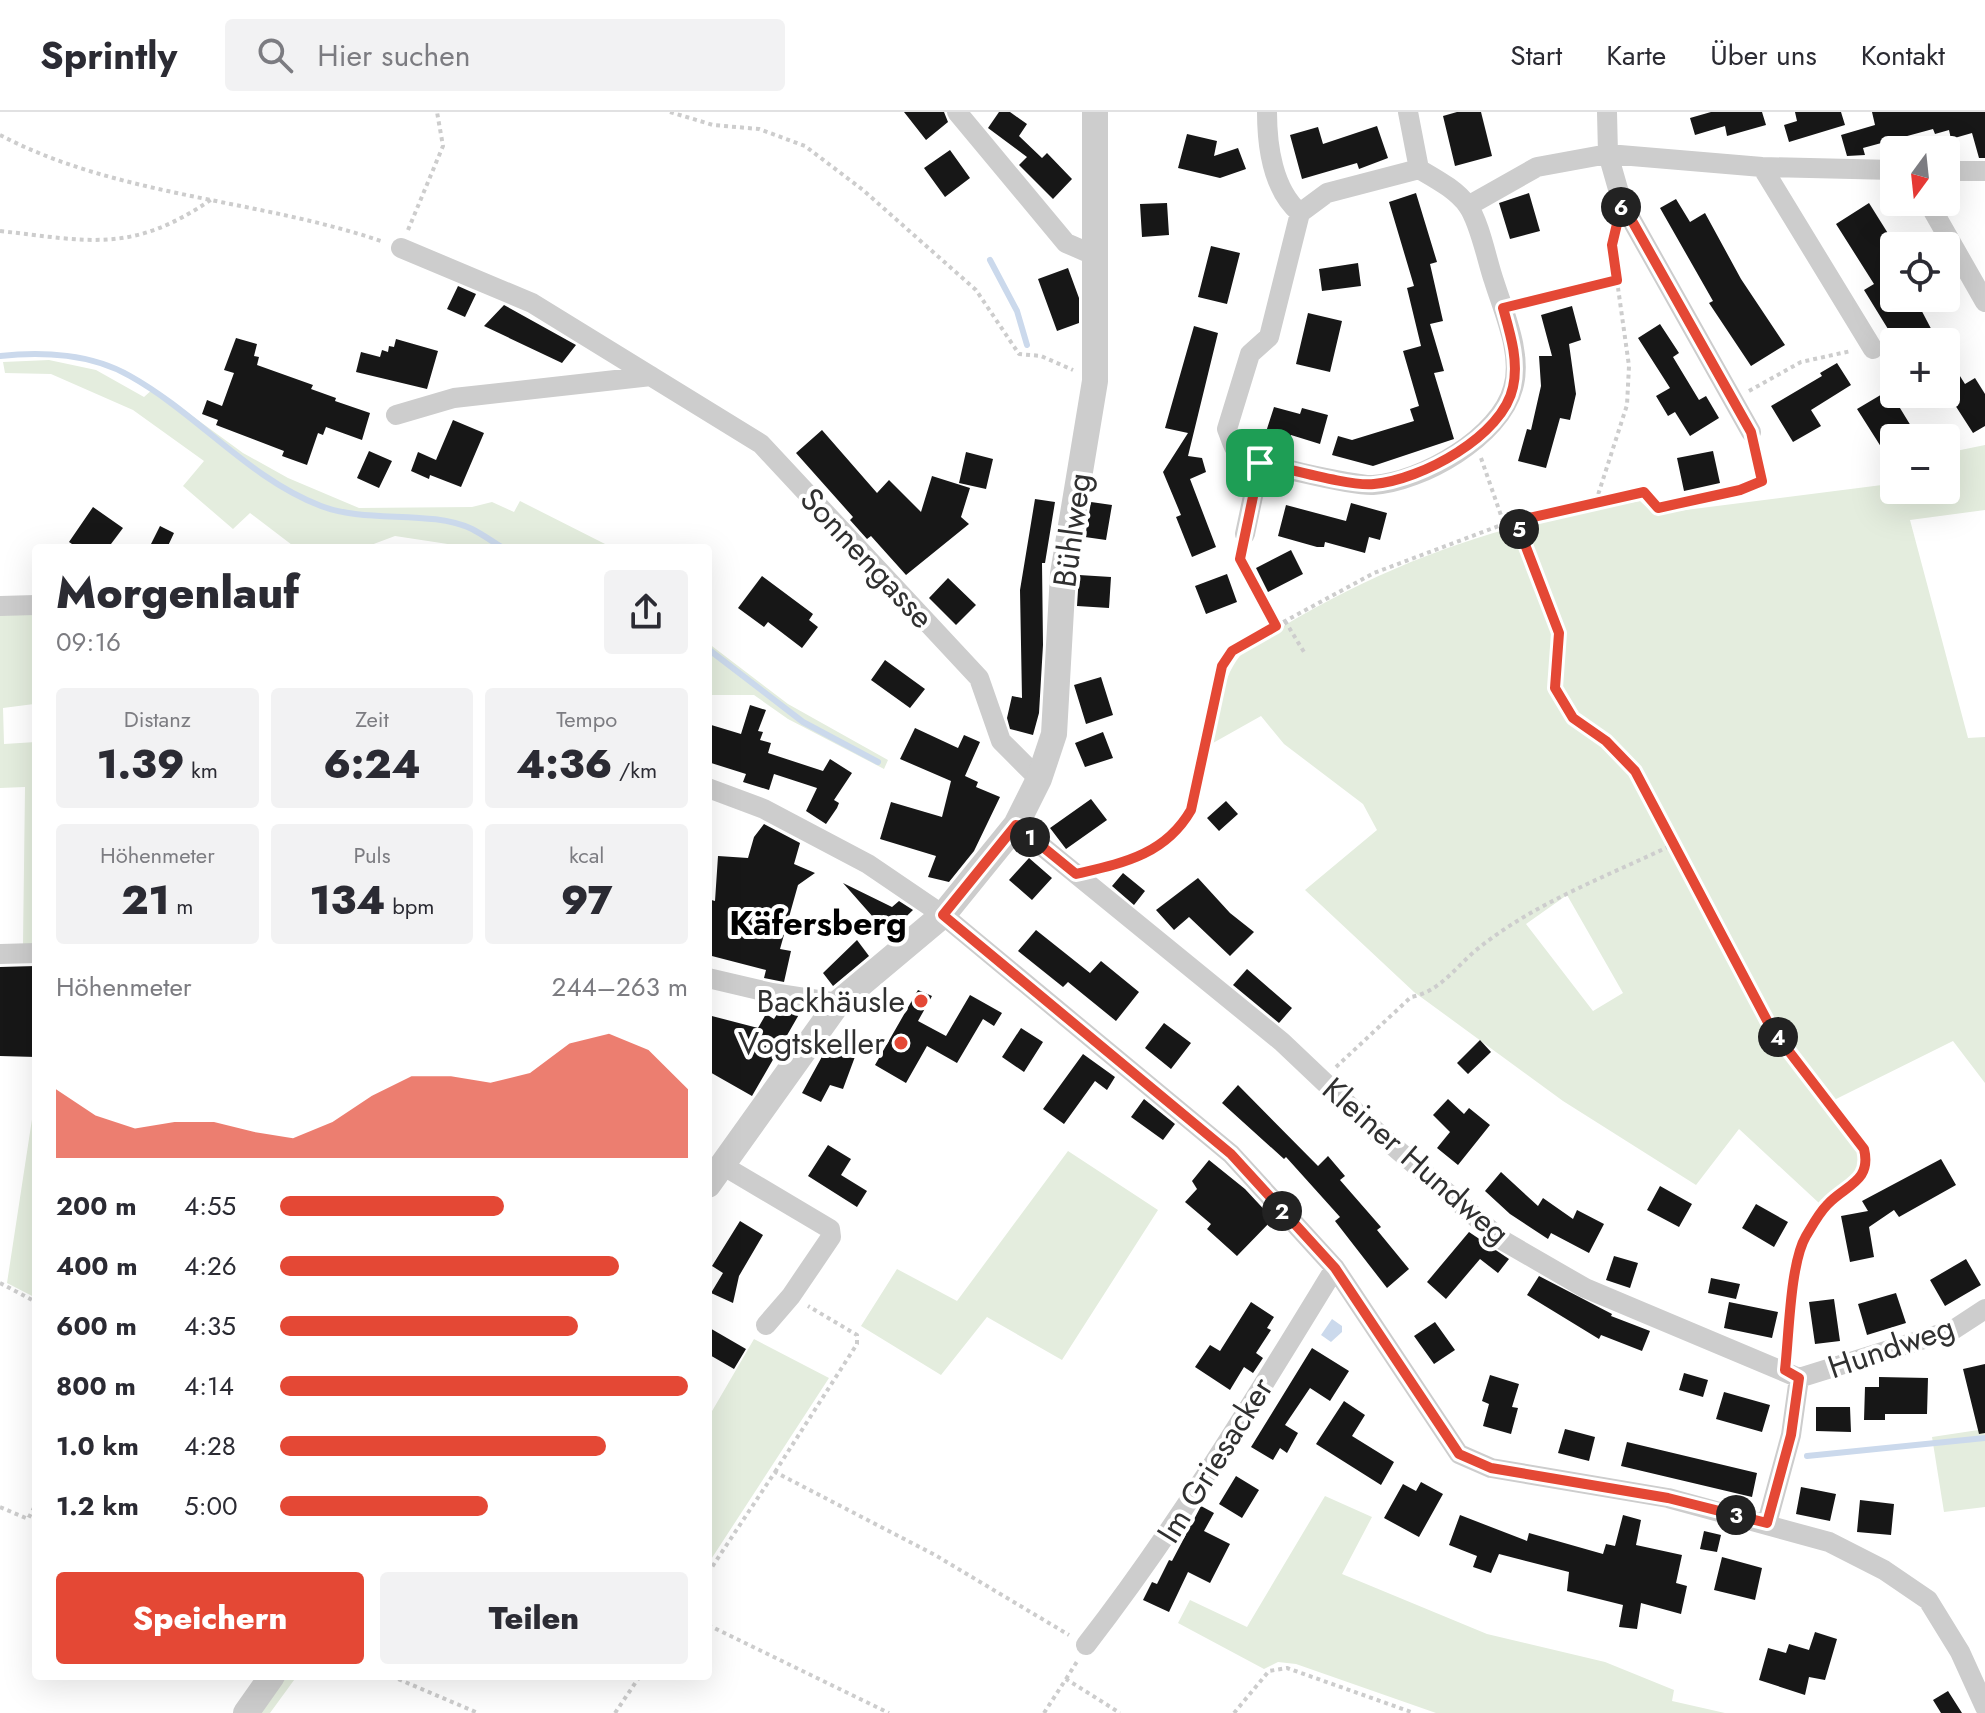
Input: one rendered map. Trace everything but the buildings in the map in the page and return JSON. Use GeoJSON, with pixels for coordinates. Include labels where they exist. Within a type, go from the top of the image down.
{"type":"FeatureCollection","features":[{"type":"Feature","properties":{"kind":"street"},"geometry":{"type":"LineString","coordinates":[[957,112],[1066,243],[1096,256]]}},
{"type":"Feature","properties":{"kind":"street","name":"Bühlweg"},"geometry":{"type":"LineString","coordinates":[[715,1175],[838,1003],[943,915],[1016,825],[1039,779],[1054,734],[1063,574],[1095,381],[1095,112]]}},
{"type":"Feature","properties":{"kind":"street"},"geometry":{"type":"LineString","coordinates":[[1267,112],[1267,145],[1287,202],[1300,213]]}},
{"type":"Feature","properties":{"kind":"street"},"geometry":{"type":"LineString","coordinates":[[1408,112],[1419,169]]}},
{"type":"Feature","properties":{"kind":"street"},"geometry":{"type":"LineString","coordinates":[[1607,112],[1608,154],[1622,203],[1751,432]]}},
{"type":"Feature","properties":{"kind":"street"},"geometry":{"type":"LineString","coordinates":[[1468,206],[1537,167],[1608,154],[1762,167],[1880,170]]}},
{"type":"Feature","properties":{"kind":"street"},"geometry":{"type":"LineString","coordinates":[[1762,167],[1873,349]]}},
{"type":"Feature","properties":{"kind":"street"},"geometry":{"type":"LineString","coordinates":[[1419,169],[1445,184],[1468,206],[1513,346],[1513,388],[1476,443],[1419,472],[1373,485],[1260,463],[1237,452],[1227,429],[1250,354],[1269,337],[1300,213],[1327,193],[1419,169]]}},
{"type":"Feature","properties":{"kind":"street"},"geometry":{"type":"LineString","coordinates":[[1960,171],[1985,171]]}},
{"type":"Feature","properties":{"kind":"street"},"geometry":{"type":"LineString","coordinates":[[1936,216],[1985,302]]}},
{"type":"Feature","properties":{"kind":"street","name":"Sonnengasse"},"geometry":{"type":"LineString","coordinates":[[401,248],[532,303],[761,444],[979,678],[1001,741],[1039,779]]}},
{"type":"Feature","properties":{"kind":"street"},"geometry":{"type":"LineString","coordinates":[[396,415],[454,398],[651,376]]}},
{"type":"Feature","properties":{"kind":"street"},"geometry":{"type":"LineString","coordinates":[[1245,534],[1260,463]]}},
{"type":"Feature","properties":{"kind":"street"},"geometry":{"type":"LineString","coordinates":[[0,606],[32,605]]}},
{"type":"Feature","properties":{"kind":"street"},"geometry":{"type":"LineString","coordinates":[[712,790],[764,809],[868,864],[943,915],[1231,1154],[1335,1268],[1459,1454],[1491,1468],[1668,1498],[1829,1542],[1884,1570],[1928,1600],[1960,1652],[1985,1707]]}},
{"type":"Feature","properties":{"kind":"street","name":"Kleiner Hundweg"},"geometry":{"type":"LineString","coordinates":[[1016,825],[1282,1042],[1502,1240],[1585,1288],[1792,1374]]}},
{"type":"Feature","properties":{"kind":"street"},"geometry":{"type":"LineString","coordinates":[[0,954],[32,953]]}},
{"type":"Feature","properties":{"kind":"street"},"geometry":{"type":"LineString","coordinates":[[712,979],[772,993],[838,1003]]}},
{"type":"Feature","properties":{"kind":"street"},"geometry":{"type":"LineString","coordinates":[[715,1175],[830,1229],[831,1237],[791,1296],[766,1325]]}},
{"type":"Feature","properties":{"kind":"street","name":"Im Griesacker"},"geometry":{"type":"LineString","coordinates":[[1086,1645],[1148,1565],[1219,1459],[1335,1268]]}},
{"type":"Feature","properties":{"kind":"street","name":"Hundweg"},"geometry":{"type":"LineString","coordinates":[[1767,1523],[1791,1435],[1792,1374],[1953,1330],[1985,1309]]}},
{"type":"Feature","properties":{"kind":"street"},"geometry":{"type":"LineString","coordinates":[[246,1713],[269,1680]]}},
{"type":"Feature","properties":{"kind":"lane"},"geometry":{"type":"LineString","coordinates":[[1076,874],[1134,861],[1167,842],[1181,828],[1191,810],[1209,729]]}},
{"type":"Feature","properties":{"kind":"lane"},"geometry":{"type":"LineString","coordinates":[[1792,1374],[1795,1282],[1804,1239],[1827,1204],[1860,1180],[1867,1162],[1864,1149]]}},
{"type":"Feature","properties":{"kind":"path"},"geometry":{"type":"LineString","coordinates":[[0,135],[72,165],[263,209],[401,248],[443,146],[437,112]]}},
{"type":"Feature","properties":{"kind":"path"},"geometry":{"type":"LineString","coordinates":[[670,112],[713,125],[759,129],[805,146],[863,190],[976,290],[1019,354],[1041,356],[1095,381]]}},
{"type":"Feature","properties":{"kind":"path"},"geometry":{"type":"LineString","coordinates":[[0,231],[80,241],[142,236],[177,223],[212,199]]}},
{"type":"Feature","properties":{"kind":"path"},"geometry":{"type":"LineString","coordinates":[[1591,504],[1604,482],[1627,405],[1629,366],[1612,245],[1622,203]]}},
{"type":"Feature","properties":{"kind":"path"},"geometry":{"type":"LineString","coordinates":[[1503,308],[1617,280]]}},
{"type":"Feature","properties":{"kind":"path"},"geometry":{"type":"LineString","coordinates":[[1734,402],[1755,386],[1801,362],[1836,352],[1873,349]]}},
{"type":"Feature","properties":{"kind":"path"},"geometry":{"type":"LineString","coordinates":[[1209,729],[1222,666],[1232,651],[1285,621],[1374,573],[1504,524],[1644,492],[1658,508],[1740,490],[1762,481],[1751,432]]}},
{"type":"Feature","properties":{"kind":"path"},"geometry":{"type":"LineString","coordinates":[[1476,443],[1504,524]]}},
{"type":"Feature","properties":{"kind":"path"},"geometry":{"type":"LineString","coordinates":[[1516,521],[1559,633],[1555,688],[1573,718],[1606,741],[1635,771],[1771,1028],[1864,1149]]}},
{"type":"Feature","properties":{"kind":"path"},"geometry":{"type":"LineString","coordinates":[[1245,534],[1240,559],[1276,626]]}},
{"type":"Feature","properties":{"kind":"path"},"geometry":{"type":"LineString","coordinates":[[1285,621],[1304,652],[1307,650]]}},
{"type":"Feature","properties":{"kind":"path"},"geometry":{"type":"LineString","coordinates":[[1322,1080],[1411,997],[1428,994],[1476,950],[1554,899],[1675,843]]}},
{"type":"Feature","properties":{"kind":"path"},"geometry":{"type":"LineString","coordinates":[[0,1283],[32,1300]]}},
{"type":"Feature","properties":{"kind":"path"},"geometry":{"type":"LineString","coordinates":[[712,1567],[857,1344],[857,1335],[850,1329],[791,1296]]}},
{"type":"Feature","properties":{"kind":"path"},"geometry":{"type":"LineString","coordinates":[[775,1472],[935,1555],[1086,1645],[1044,1713]]}},
{"type":"Feature","properties":{"kind":"path"},"geometry":{"type":"LineString","coordinates":[[0,1507],[28,1519],[32,1512]]}},
{"type":"Feature","properties":{"kind":"path"},"geometry":{"type":"LineString","coordinates":[[712,1627],[889,1713]]}},
{"type":"Feature","properties":{"kind":"path"},"geometry":{"type":"LineString","coordinates":[[1234,1713],[1269,1671],[1287,1668],[1414,1713]]}},
{"type":"Feature","properties":{"kind":"path"},"geometry":{"type":"LineString","coordinates":[[1066,1679],[1120,1713]]}},
{"type":"Feature","properties":{"kind":"path"},"geometry":{"type":"LineString","coordinates":[[405,1680],[478,1713]]}},
{"type":"Feature","properties":{"kind":"path"},"geometry":{"type":"LineString","coordinates":[[615,1713],[637,1680]]}},
{"type":"Feature","properties":{"kind":"green space"},"geometry":{"type":"Polygon","coordinates":[[[49,360],[96,370],[144,397],[154,388],[243,453],[288,478],[359,508],[472,507],[492,502],[514,512],[520,501],[605,544],[448,544],[395,536],[374,544],[291,544],[250,513],[233,529],[183,486],[204,461],[133,410],[51,374],[5,373],[3,362],[49,360]]]}},
{"type":"Feature","properties":{"kind":"green space"},"geometry":{"type":"Polygon","coordinates":[[[1985,445],[1985,510],[1910,520],[1968,738],[1985,737],[1985,1083],[1953,1041],[1826,1104],[1861,1151],[1864,1166],[1847,1184],[1819,1203],[1739,1129],[1696,1185],[1563,1101],[1414,992],[1305,890],[1377,830],[1363,804],[1284,744],[1261,716],[1213,743],[1219,706],[1236,661],[1244,651],[1311,610],[1418,559],[1492,533],[1571,513],[1640,501],[1654,514],[1880,485],[1880,504],[1960,504],[1960,450],[1985,445]],[[1567,895],[1526,924],[1593,1011],[1623,993],[1567,895]]]}},
{"type":"Feature","properties":{"kind":"green space"},"geometry":{"type":"Polygon","coordinates":[[[0,611],[32,611],[32,704],[3,708],[4,744],[32,742],[32,947],[23,946],[25,787],[0,788],[0,611]]]}},
{"type":"Feature","properties":{"kind":"green space"},"geometry":{"type":"Polygon","coordinates":[[[712,646],[788,704],[888,760],[884,769],[788,719],[754,695],[712,695],[712,646]]]}},
{"type":"Feature","properties":{"kind":"green space"},"geometry":{"type":"Polygon","coordinates":[[[32,1119],[32,1296],[7,1283],[32,1119]]]}},
{"type":"Feature","properties":{"kind":"green space"},"geometry":{"type":"Polygon","coordinates":[[[1068,1151],[1158,1210],[1062,1360],[987,1317],[941,1375],[861,1326],[897,1269],[957,1301],[1068,1151]]]}},
{"type":"Feature","properties":{"kind":"green space"},"geometry":{"type":"Polygon","coordinates":[[[754,1339],[829,1378],[712,1558],[712,1411],[754,1339]]]}},
{"type":"Feature","properties":{"kind":"green space"},"geometry":{"type":"Polygon","coordinates":[[[1985,1429],[1985,1507],[1944,1512],[1932,1437],[1985,1429]]]}},
{"type":"Feature","properties":{"kind":"green space"},"geometry":{"type":"Polygon","coordinates":[[[1325,1496],[1372,1517],[1342,1574],[1487,1634],[1605,1662],[1674,1690],[1672,1701],[1725,1713],[1436,1713],[1296,1664],[1278,1662],[1264,1669],[1178,1623],[1190,1600],[1247,1627],[1325,1496]]]}},
{"type":"Feature","properties":{"kind":"green space"},"geometry":{"type":"Polygon","coordinates":[[[284,1680],[294,1680],[270,1713],[260,1713],[284,1680]]]}},
{"type":"Feature","properties":{"kind":"water"},"geometry":{"type":"Polygon","coordinates":[[[1332,1319],[1342,1326],[1342,1332],[1331,1342],[1321,1335],[1332,1319]]]}},
{"type":"Feature","properties":{"kind":"waterway"},"geometry":{"type":"LineString","coordinates":[[990,260],[1017,311],[1027,345]]}},
{"type":"Feature","properties":{"kind":"waterway"},"geometry":{"type":"LineString","coordinates":[[0,356],[67,356],[100,363],[155,391],[246,463],[295,494],[321,506],[358,514],[455,523],[496,544]]}},
{"type":"Feature","properties":{"kind":"waterway"},"geometry":{"type":"LineString","coordinates":[[712,652],[803,722],[878,762]]}},
{"type":"Feature","properties":{"kind":"waterway"},"geometry":{"type":"LineString","coordinates":[[1807,1456],[1985,1438]]}},
{"type":"Feature","properties":{"kind":"place","name":"Backhäusle"},"geometry":{"type":"Point","coordinates":[921,1001]}},
{"type":"Feature","properties":{"kind":"place","name":"Vogtskeller"},"geometry":{"type":"Point","coordinates":[901,1043]}},
{"type":"Feature","properties":{"kind":"district","name":"Käfersberg"},"geometry":{"type":"Point","coordinates":[818,923]}},
{"type":"Feature","properties":{"kind":"route"},"geometry":{"type":"LineString","coordinates":[[1622,203],[1751,432],[1762,481],[1740,490],[1658,508],[1644,492],[1516,521],[1559,633],[1555,688],[1573,718],[1606,741],[1635,771],[1771,1028],[1864,1149],[1866,1170],[1860,1180],[1827,1204],[1804,1239],[1795,1282],[1785,1370],[1799,1378],[1791,1435],[1767,1523],[1668,1498],[1491,1468],[1459,1454],[1335,1268],[1231,1154],[943,915],[1016,825],[1076,874],[1134,861],[1167,842],[1181,828],[1191,810],[1222,666],[1232,651],[1276,626],[1240,559],[1260,463],[1373,485],[1419,472],[1476,443],[1492,424],[1513,388],[1513,346],[1503,308],[1617,280],[1612,245],[1622,203]]}}]}
